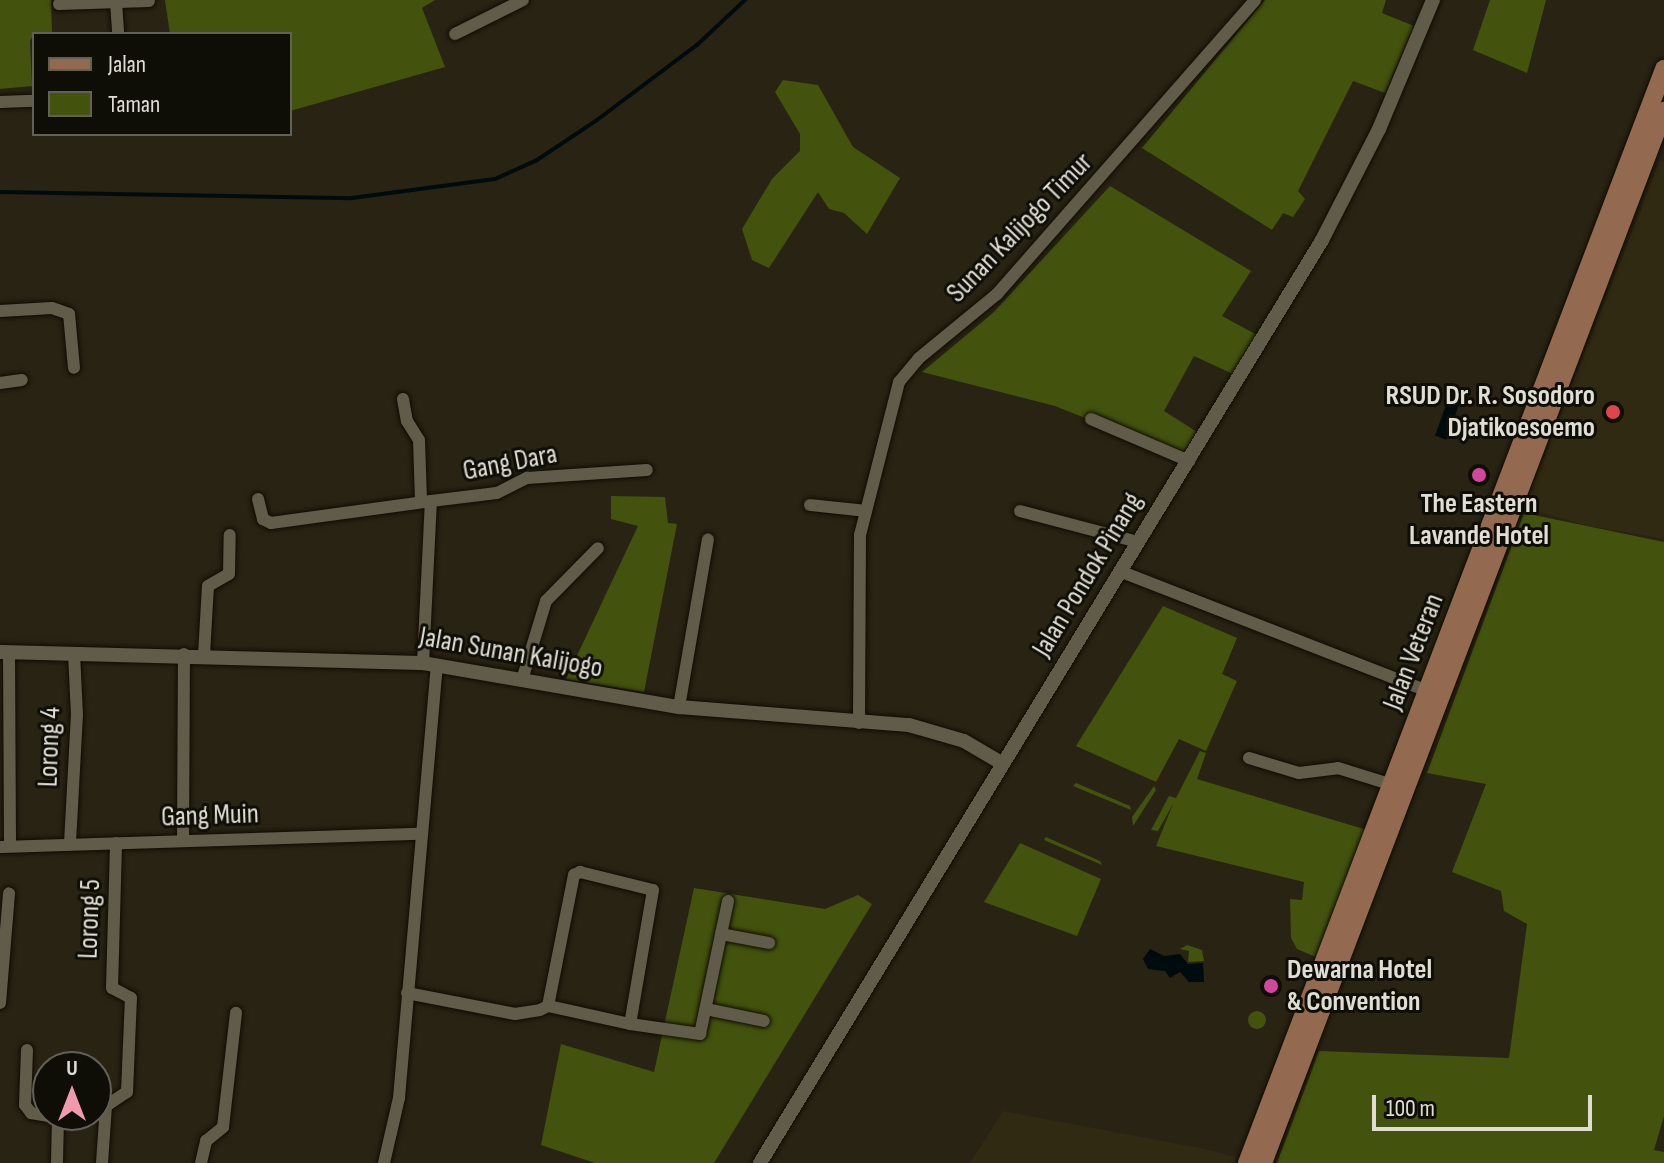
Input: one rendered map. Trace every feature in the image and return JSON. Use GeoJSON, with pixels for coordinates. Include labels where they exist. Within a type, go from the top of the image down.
{"type":"FeatureCollection","features":[{"type":"Feature","properties":{"kind":"main road","name":"Jalan Veteran"},"geometry":{"type":"LineString","coordinates":[[1247,1163],[1664,69]]}},
{"type":"Feature","properties":{"kind":"main road","name":"Jalan Veteran"},"geometry":{"type":"LineString","coordinates":[[1263,1163],[1664,111]]}},
{"type":"Feature","properties":{"kind":"street"},"geometry":{"type":"LineString","coordinates":[[455,34],[523,0]]}},
{"type":"Feature","properties":{"kind":"street","name":"Sunan Kalijogo Timur"},"geometry":{"type":"LineString","coordinates":[[859,723],[863,668],[859,562],[866,511],[899,382],[908,369],[997,294],[1255,0]]}},
{"type":"Feature","properties":{"kind":"street","name":"Jalan Pondok Pinang"},"geometry":{"type":"LineString","coordinates":[[760,1163],[1322,240],[1379,129],[1433,0]]}},
{"type":"Feature","properties":{"kind":"street"},"geometry":{"type":"LineString","coordinates":[[59,4],[149,1]]}},
{"type":"Feature","properties":{"kind":"street"},"geometry":{"type":"LineString","coordinates":[[116,2],[118,32]]}},
{"type":"Feature","properties":{"kind":"street"},"geometry":{"type":"LineString","coordinates":[[0,102],[32,101]]}},
{"type":"Feature","properties":{"kind":"street"},"geometry":{"type":"LineString","coordinates":[[0,311],[52,308],[69,314],[74,368]]}},
{"type":"Feature","properties":{"kind":"street"},"geometry":{"type":"LineString","coordinates":[[0,383],[22,380]]}},
{"type":"Feature","properties":{"kind":"street"},"geometry":{"type":"LineString","coordinates":[[403,399],[407,421],[419,440],[426,501]]}},
{"type":"Feature","properties":{"kind":"street"},"geometry":{"type":"LineString","coordinates":[[1091,419],[1189,461]]}},
{"type":"Feature","properties":{"kind":"street","name":"Gang Dara"},"geometry":{"type":"LineString","coordinates":[[258,499],[263,519],[271,523],[497,493],[527,478],[647,470]]}},
{"type":"Feature","properties":{"kind":"street","name":"Gang Dara"},"geometry":{"type":"LineString","coordinates":[[384,1163],[399,1098],[421,834],[430,664],[426,501]]}},
{"type":"Feature","properties":{"kind":"street"},"geometry":{"type":"LineString","coordinates":[[810,505],[866,511]]}},
{"type":"Feature","properties":{"kind":"street"},"geometry":{"type":"LineString","coordinates":[[1020,511],[1138,542]]}},
{"type":"Feature","properties":{"kind":"street"},"geometry":{"type":"LineString","coordinates":[[204,655],[208,586],[229,574],[230,535]]}},
{"type":"Feature","properties":{"kind":"street"},"geometry":{"type":"LineString","coordinates":[[679,707],[708,539]]}},
{"type":"Feature","properties":{"kind":"street"},"geometry":{"type":"LineString","coordinates":[[522,680],[546,601],[598,548]]}},
{"type":"Feature","properties":{"kind":"street"},"geometry":{"type":"LineString","coordinates":[[1122,572],[1427,691]]}},
{"type":"Feature","properties":{"kind":"street"},"geometry":{"type":"LineString","coordinates":[[5,652],[5,846]]}},
{"type":"Feature","properties":{"kind":"street","name":"Jalan Sunan Kalijogo"},"geometry":{"type":"LineString","coordinates":[[5,652],[184,654],[430,664],[679,707],[944,733],[1003,764]]}},
{"type":"Feature","properties":{"kind":"street","name":"Lorong 4"},"geometry":{"type":"LineString","coordinates":[[70,843],[77,715],[74,653]]}},
{"type":"Feature","properties":{"kind":"street"},"geometry":{"type":"LineString","coordinates":[[183,841],[184,654]]}},
{"type":"Feature","properties":{"kind":"street"},"geometry":{"type":"LineString","coordinates":[[1249,758],[1299,773],[1338,768],[1393,785]]}},
{"type":"Feature","properties":{"kind":"street","name":"Gang Muin"},"geometry":{"type":"LineString","coordinates":[[5,846],[421,834]]}},
{"type":"Feature","properties":{"kind":"street","name":"Lorong 5"},"geometry":{"type":"LineString","coordinates":[[102,1163],[106,1106],[125,1096],[128,1076],[131,998],[112,988],[116,843]]}},
{"type":"Feature","properties":{"kind":"street"},"geometry":{"type":"LineString","coordinates":[[548,1006],[574,875],[643,884],[655,894],[630,1024]]}},
{"type":"Feature","properties":{"kind":"street"},"geometry":{"type":"LineString","coordinates":[[0,1003],[9,893]]}},
{"type":"Feature","properties":{"kind":"street"},"geometry":{"type":"LineString","coordinates":[[407,993],[515,1014],[548,1006],[697,1036],[706,1009],[728,901]]}},
{"type":"Feature","properties":{"kind":"street"},"geometry":{"type":"LineString","coordinates":[[721,934],[769,943]]}},
{"type":"Feature","properties":{"kind":"street"},"geometry":{"type":"LineString","coordinates":[[706,1009],[764,1021]]}},
{"type":"Feature","properties":{"kind":"street"},"geometry":{"type":"LineString","coordinates":[[201,1163],[206,1141],[223,1127],[236,1013]]}},
{"type":"Feature","properties":{"kind":"street"},"geometry":{"type":"LineString","coordinates":[[27,1050],[25,1105],[31,1113],[58,1118],[57,1163]]}},
{"type":"Feature","properties":{"kind":"shaded area","name":"RSUD Dr. R. Sosodoro Djatikoesoemo"},"geometry":{"type":"Polygon","coordinates":[[[1660,160],[1664,162],[1664,539],[1588,526],[1524,507],[1660,160]]]}},
{"type":"Feature","properties":{"kind":"shaded area"},"geometry":{"type":"Polygon","coordinates":[[[1449,397],[1460,401],[1446,440],[1435,436],[1449,397]]]}},
{"type":"Feature","properties":{"kind":"shaded area"},"geometry":{"type":"Polygon","coordinates":[[[1150,949],[1164,956],[1180,954],[1188,964],[1203,963],[1204,982],[1189,982],[1180,972],[1170,978],[1165,971],[1148,969],[1143,959],[1150,949]]]}},
{"type":"Feature","properties":{"kind":"shaded area"},"geometry":{"type":"Polygon","coordinates":[[[1003,1111],[1236,1157],[1234,1163],[970,1163],[1003,1111]]]}},
{"type":"Feature","properties":{"kind":"green space"},"geometry":{"type":"Polygon","coordinates":[[[0,0],[51,0],[52,32],[32,32],[30,41],[32,86],[0,89],[0,0]]]}},
{"type":"Feature","properties":{"kind":"green space"},"geometry":{"type":"Polygon","coordinates":[[[165,0],[435,0],[422,8],[445,67],[292,110],[292,32],[170,32],[165,0]]]}},
{"type":"Feature","properties":{"kind":"green space"},"geometry":{"type":"Polygon","coordinates":[[[1265,0],[1386,0],[1382,13],[1414,26],[1385,93],[1353,81],[1298,191],[1305,199],[1293,217],[1283,213],[1272,230],[1142,148],[1265,0]]]}},
{"type":"Feature","properties":{"kind":"green space"},"geometry":{"type":"Polygon","coordinates":[[[1490,0],[1546,0],[1527,73],[1473,50],[1490,0]]]}},
{"type":"Feature","properties":{"kind":"green space"},"geometry":{"type":"Polygon","coordinates":[[[783,80],[818,85],[853,147],[900,178],[867,234],[844,213],[829,209],[818,192],[769,268],[752,260],[742,229],[772,179],[800,151],[800,134],[775,92],[783,80]]]}},
{"type":"Feature","properties":{"kind":"green space"},"geometry":{"type":"Polygon","coordinates":[[[1110,186],[1251,271],[1222,316],[1257,335],[1233,374],[1194,356],[1164,411],[1197,432],[1183,457],[1055,406],[922,372],[993,313],[1110,186]]]}},
{"type":"Feature","properties":{"kind":"green space"},"geometry":{"type":"Polygon","coordinates":[[[611,496],[665,497],[668,523],[677,524],[644,692],[566,679],[638,526],[611,519],[611,496]]]}},
{"type":"Feature","properties":{"kind":"green space"},"geometry":{"type":"Polygon","coordinates":[[[1524,513],[1664,542],[1664,1116],[1654,1150],[1664,1152],[1664,1163],[1277,1163],[1319,1051],[1509,1058],[1527,924],[1504,911],[1501,891],[1452,872],[1486,784],[1427,773],[1524,513]]]}},
{"type":"Feature","properties":{"kind":"green space"},"geometry":{"type":"Polygon","coordinates":[[[1163,606],[1237,638],[1222,674],[1237,681],[1206,751],[1179,739],[1156,782],[1076,746],[1163,606]]]}},
{"type":"Feature","properties":{"kind":"green space"},"geometry":{"type":"Polygon","coordinates":[[[1200,751],[1206,753],[1197,779],[1367,830],[1318,958],[1297,949],[1291,938],[1290,899],[1302,900],[1304,882],[1156,846],[1173,804],[1158,831],[1151,830],[1169,796],[1176,798],[1200,751]]]}},
{"type":"Feature","properties":{"kind":"green space"},"geometry":{"type":"Polygon","coordinates":[[[1076,783],[1130,806],[1131,810],[1073,786],[1076,783]]]}},
{"type":"Feature","properties":{"kind":"green space"},"geometry":{"type":"Polygon","coordinates":[[[1154,786],[1156,790],[1133,826],[1132,817],[1154,786]]]}},
{"type":"Feature","properties":{"kind":"green space"},"geometry":{"type":"Polygon","coordinates":[[[1046,837],[1100,861],[1102,865],[1044,840],[1046,837]]]}},
{"type":"Feature","properties":{"kind":"green space"},"geometry":{"type":"Polygon","coordinates":[[[1020,843],[1101,879],[1077,936],[984,902],[1020,843]]]}},
{"type":"Feature","properties":{"kind":"green space"},"geometry":{"type":"Polygon","coordinates":[[[694,888],[825,909],[858,895],[872,904],[714,1163],[595,1163],[541,1145],[561,1044],[654,1072],[694,888]]]}},
{"type":"Feature","properties":{"kind":"green space"},"geometry":{"type":"Polygon","coordinates":[[[1187,945],[1202,950],[1204,961],[1188,962],[1189,951],[1180,949],[1187,945]]]}},
{"type":"Feature","properties":{"kind":"green space"},"geometry":{"type":"Polygon","coordinates":[[[1253,1011],[1261,1011],[1266,1020],[1264,1027],[1253,1029],[1248,1024],[1248,1016],[1253,1011]]]}},
{"type":"Feature","properties":{"kind":"waterway"},"geometry":{"type":"LineString","coordinates":[[0,192],[352,198],[495,179],[537,160],[597,120],[697,45],[745,0]]}},
{"type":"Feature","properties":{"kind":"place","name":"RSUD Dr. R. Sosodoro Djatikoesoemo"},"geometry":{"type":"Point","coordinates":[1613,412]}},
{"type":"Feature","properties":{"kind":"place","name":"The Eastern Lavande Hotel"},"geometry":{"type":"Point","coordinates":[1479,475]}},
{"type":"Feature","properties":{"kind":"place","name":"Dewarna Hotel & Convention"},"geometry":{"type":"Point","coordinates":[1271,986]}}]}
